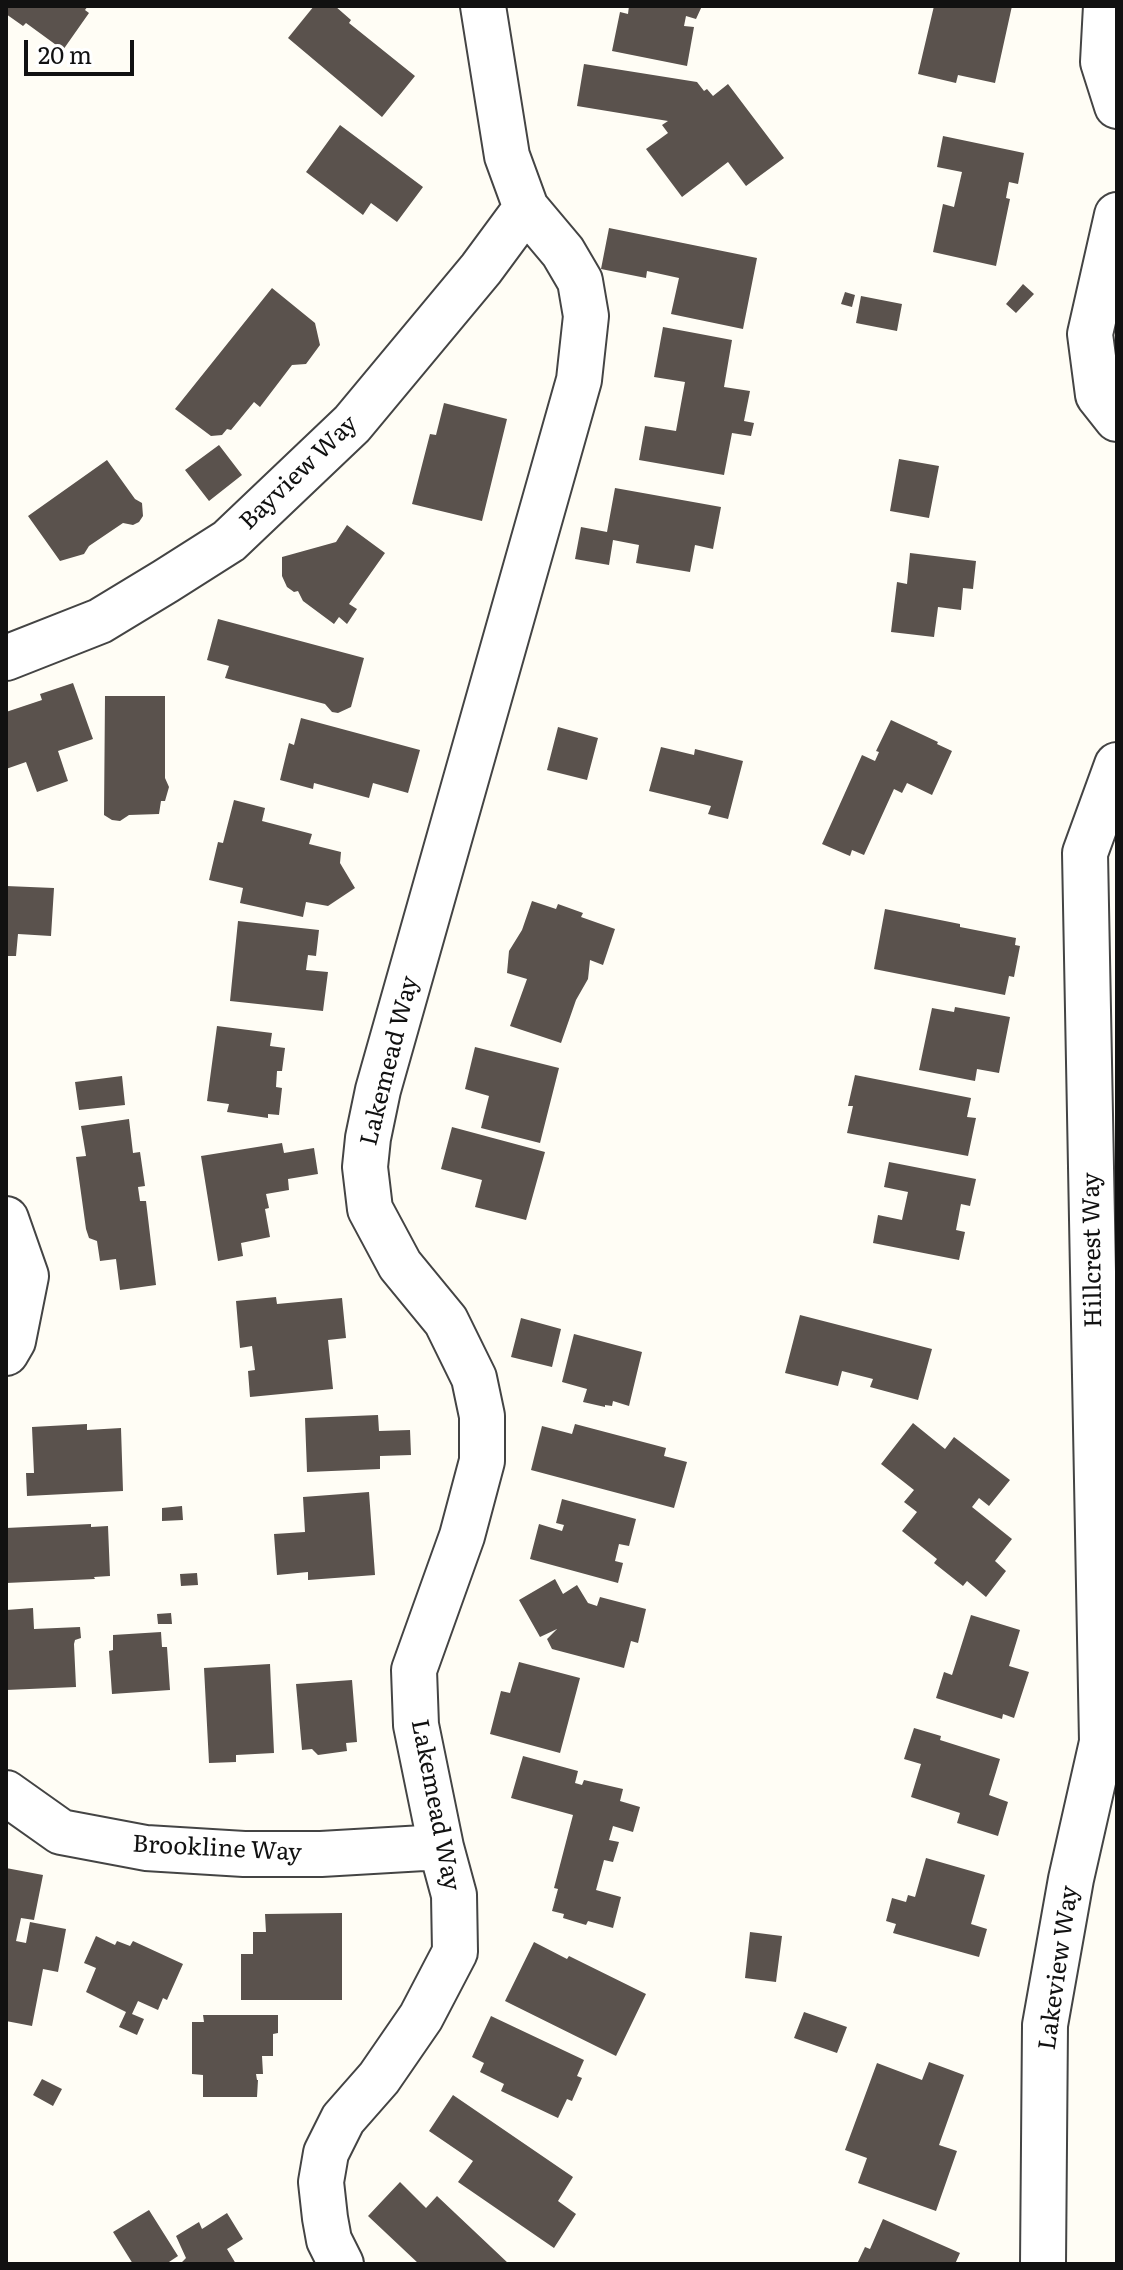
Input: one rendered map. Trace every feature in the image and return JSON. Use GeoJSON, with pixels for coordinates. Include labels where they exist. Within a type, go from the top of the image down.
{"type":"FeatureCollection","features":[{"type":"Feature","properties":{"kind":"street","name":"Lakemead Way"},"geometry":{"type":"LineString","coordinates":[[341,2264],[329,2240],[325,2218],[321,2182],[326,2153],[343,2119],[379,2078],[421,2017],[455,1952],[454,1895],[416,1725],[414,1670],[466,1521],[482,1461],[482,1416],[474,1378],[446,1321],[400,1265],[370,1209],[365,1167],[368,1138],[378,1090],[579,380],[586,316],[580,281],[563,252],[526,208],[507,156],[483,6]]}},
{"type":"Feature","properties":{"kind":"street"},"geometry":{"type":"LineString","coordinates":[[1106,6],[1103,62],[1117,106]]}},
{"type":"Feature","properties":{"kind":"street","name":"Bayview Way"},"geometry":{"type":"LineString","coordinates":[[6,658],[100,621],[229,541],[352,424],[481,269],[526,208]]}},
{"type":"Feature","properties":{"kind":"street"},"geometry":{"type":"LineString","coordinates":[[1117,215],[1090,334],[1098,395],[1117,419]]}},
{"type":"Feature","properties":{"kind":"street","name":"Hillcrest Way"},"geometry":{"type":"LineString","coordinates":[[1110,1736],[1085,853],[1117,765]]}},
{"type":"Feature","properties":{"kind":"street"},"geometry":{"type":"LineString","coordinates":[[6,1219],[26,1276],[13,1341],[6,1353]]}},
{"type":"Feature","properties":{"kind":"street","name":"Lakeview Way"},"geometry":{"type":"LineString","coordinates":[[1043,2264],[1045,2025],[1071,1879],[1110,1736]]}},
{"type":"Feature","properties":{"kind":"street","name":"Brookline Way"},"geometry":{"type":"LineString","coordinates":[[6,1793],[61,1832],[146,1848],[244,1854],[321,1854],[441,1847]]}},
{"type":"Feature","properties":{"kind":"building"},"geometry":{"type":"Polygon","coordinates":[[[6,6],[88,6],[85,10],[89,13],[63,50],[26,23],[23,26],[6,14],[6,6]]]}},
{"type":"Feature","properties":{"kind":"building"},"geometry":{"type":"Polygon","coordinates":[[[314,6],[335,6],[351,20],[349,23],[415,76],[382,117],[288,38],[314,6]]]}},
{"type":"Feature","properties":{"kind":"building"},"geometry":{"type":"Polygon","coordinates":[[[629,6],[702,6],[696,19],[686,16],[684,26],[694,27],[687,66],[612,51],[620,12],[628,14],[629,6]]]}},
{"type":"Feature","properties":{"kind":"building"},"geometry":{"type":"Polygon","coordinates":[[[934,6],[1012,6],[995,83],[958,75],[956,83],[918,74],[934,6]]]}},
{"type":"Feature","properties":{"kind":"building"},"geometry":{"type":"Polygon","coordinates":[[[584,64],[697,82],[713,96],[728,84],[784,158],[746,186],[728,162],[682,197],[646,149],[668,133],[662,125],[668,121],[577,106],[584,64]]]}},
{"type":"Feature","properties":{"kind":"building"},"geometry":{"type":"Polygon","coordinates":[[[340,125],[423,187],[397,222],[371,203],[363,215],[306,172],[340,125]]]}},
{"type":"Feature","properties":{"kind":"building"},"geometry":{"type":"Polygon","coordinates":[[[943,136],[1024,153],[1018,184],[1009,182],[1006,198],[1010,199],[996,266],[933,252],[943,204],[954,207],[962,172],[937,167],[943,136]]]}},
{"type":"Feature","properties":{"kind":"building"},"geometry":{"type":"Polygon","coordinates":[[[609,228],[757,258],[743,329],[671,314],[679,278],[647,271],[646,278],[601,269],[609,228]]]}},
{"type":"Feature","properties":{"kind":"building"},"geometry":{"type":"Polygon","coordinates":[[[1023,284],[1034,294],[1016,313],[1006,304],[1023,284]]]}},
{"type":"Feature","properties":{"kind":"building"},"geometry":{"type":"Polygon","coordinates":[[[272,288],[315,323],[320,345],[306,364],[292,365],[260,407],[254,402],[231,430],[211,436],[175,409],[272,288]]]}},
{"type":"Feature","properties":{"kind":"building"},"geometry":{"type":"Polygon","coordinates":[[[845,292],[855,295],[852,307],[841,304],[845,292]]]}},
{"type":"Feature","properties":{"kind":"building"},"geometry":{"type":"Polygon","coordinates":[[[861,296],[902,304],[897,331],[856,323],[861,296]]]}},
{"type":"Feature","properties":{"kind":"building"},"geometry":{"type":"Polygon","coordinates":[[[663,327],[732,340],[724,387],[750,391],[744,421],[754,423],[751,436],[732,433],[724,475],[639,460],[645,426],[676,431],[685,382],[654,377],[663,327]]]}},
{"type":"Feature","properties":{"kind":"building"},"geometry":{"type":"Polygon","coordinates":[[[444,403],[507,419],[482,521],[412,504],[430,434],[436,435],[444,403]]]}},
{"type":"Feature","properties":{"kind":"building"},"geometry":{"type":"Polygon","coordinates":[[[219,445],[242,475],[209,501],[185,470],[219,445]]]}},
{"type":"Feature","properties":{"kind":"building"},"geometry":{"type":"Polygon","coordinates":[[[899,459],[939,466],[929,518],[890,511],[899,459]]]}},
{"type":"Feature","properties":{"kind":"building"},"geometry":{"type":"Polygon","coordinates":[[[107,460],[135,499],[142,503],[143,516],[133,525],[123,523],[89,546],[84,554],[60,561],[28,516],[107,460]]]}},
{"type":"Feature","properties":{"kind":"building"},"geometry":{"type":"Polygon","coordinates":[[[615,488],[721,507],[713,549],[695,545],[690,572],[636,563],[639,545],[613,540],[609,565],[575,559],[581,527],[607,532],[615,488]]]}},
{"type":"Feature","properties":{"kind":"building"},"geometry":{"type":"Polygon","coordinates":[[[347,525],[385,553],[349,604],[357,609],[347,624],[339,617],[334,624],[303,601],[298,591],[287,587],[282,576],[282,557],[336,542],[347,525]]]}},
{"type":"Feature","properties":{"kind":"building"},"geometry":{"type":"Polygon","coordinates":[[[910,553],[976,561],[973,589],[963,588],[961,610],[938,607],[934,637],[891,632],[897,582],[907,584],[910,553]]]}},
{"type":"Feature","properties":{"kind":"building"},"geometry":{"type":"Polygon","coordinates":[[[218,619],[364,658],[351,707],[338,713],[332,712],[325,704],[225,678],[229,666],[207,660],[218,619]]]}},
{"type":"Feature","properties":{"kind":"building"},"geometry":{"type":"Polygon","coordinates":[[[73,683],[93,739],[58,751],[68,781],[37,792],[26,762],[6,769],[6,712],[42,700],[40,694],[73,683]]]}},
{"type":"Feature","properties":{"kind":"building"},"geometry":{"type":"Polygon","coordinates":[[[105,696],[165,696],[165,778],[169,787],[165,801],[161,801],[159,814],[129,815],[120,821],[104,815],[105,696]]]}},
{"type":"Feature","properties":{"kind":"building"},"geometry":{"type":"Polygon","coordinates":[[[301,718],[420,750],[408,793],[373,783],[369,798],[314,783],[313,789],[280,780],[289,743],[294,745],[301,718]]]}},
{"type":"Feature","properties":{"kind":"building"},"geometry":{"type":"Polygon","coordinates":[[[891,720],[952,751],[932,795],[907,783],[902,793],[894,789],[864,855],[852,850],[850,856],[822,844],[862,755],[875,761],[879,752],[876,751],[891,720]]]}},
{"type":"Feature","properties":{"kind":"building"},"geometry":{"type":"Polygon","coordinates":[[[558,727],[598,738],[587,780],[547,770],[558,727]]]}},
{"type":"Feature","properties":{"kind":"building"},"geometry":{"type":"Polygon","coordinates":[[[661,747],[694,755],[695,749],[743,761],[728,819],[708,814],[711,806],[649,791],[661,747]]]}},
{"type":"Feature","properties":{"kind":"building"},"geometry":{"type":"Polygon","coordinates":[[[234,800],[265,808],[262,821],[312,834],[309,844],[341,852],[340,863],[355,888],[328,906],[306,902],[303,917],[240,903],[243,888],[209,880],[218,842],[223,843],[234,800]]]}},
{"type":"Feature","properties":{"kind":"building"},"geometry":{"type":"Polygon","coordinates":[[[6,886],[54,888],[51,936],[18,934],[16,956],[6,956],[6,886]]]}},
{"type":"Feature","properties":{"kind":"building"},"geometry":{"type":"Polygon","coordinates":[[[532,901],[556,909],[558,904],[583,913],[581,917],[615,929],[603,965],[590,960],[588,979],[576,1000],[561,1043],[510,1026],[527,979],[507,973],[509,951],[522,930],[532,901]]]}},
{"type":"Feature","properties":{"kind":"building"},"geometry":{"type":"Polygon","coordinates":[[[885,909],[1016,938],[1015,945],[1020,946],[1014,977],[1009,976],[1005,995],[874,969],[885,909]]]}},
{"type":"Feature","properties":{"kind":"building"},"geometry":{"type":"Polygon","coordinates":[[[238,921],[319,930],[316,956],[308,955],[306,970],[328,972],[323,1011],[230,1001],[238,921]]]}},
{"type":"Feature","properties":{"kind":"building"},"geometry":{"type":"Polygon","coordinates":[[[955,1007],[1010,1017],[999,1073],[977,1069],[975,1081],[919,1070],[932,1008],[954,1012],[955,1007]]]}},
{"type":"Feature","properties":{"kind":"building"},"geometry":{"type":"Polygon","coordinates":[[[217,1026],[272,1033],[270,1046],[285,1048],[282,1071],[277,1071],[276,1087],[282,1088],[279,1115],[268,1114],[268,1118],[227,1112],[229,1104],[207,1101],[217,1026]]]}},
{"type":"Feature","properties":{"kind":"building"},"geometry":{"type":"Polygon","coordinates":[[[475,1047],[559,1068],[540,1143],[481,1128],[489,1096],[465,1089],[475,1047]]]}},
{"type":"Feature","properties":{"kind":"building"},"geometry":{"type":"Polygon","coordinates":[[[855,1075],[971,1098],[967,1117],[976,1118],[968,1156],[847,1133],[853,1106],[848,1106],[855,1075]]]}},
{"type":"Feature","properties":{"kind":"building"},"geometry":{"type":"Polygon","coordinates":[[[122,1076],[125,1105],[79,1110],[75,1082],[122,1076]]]}},
{"type":"Feature","properties":{"kind":"building"},"geometry":{"type":"Polygon","coordinates":[[[129,1119],[133,1153],[140,1152],[145,1186],[138,1187],[140,1201],[146,1201],[156,1285],[120,1290],[116,1259],[100,1261],[97,1241],[89,1238],[86,1229],[76,1157],[86,1156],[81,1126],[129,1119]]]}},
{"type":"Feature","properties":{"kind":"building"},"geometry":{"type":"Polygon","coordinates":[[[452,1127],[545,1152],[526,1220],[475,1207],[482,1180],[441,1169],[452,1127]]]}},
{"type":"Feature","properties":{"kind":"building"},"geometry":{"type":"Polygon","coordinates":[[[282,1143],[284,1153],[314,1148],[318,1174],[288,1179],[289,1190],[266,1194],[270,1237],[241,1243],[243,1256],[218,1261],[201,1156],[282,1143]]]}},
{"type":"Feature","properties":{"kind":"building"},"geometry":{"type":"Polygon","coordinates":[[[889,1162],[976,1179],[970,1206],[961,1204],[956,1230],[965,1232],[959,1260],[873,1243],[878,1215],[902,1220],[908,1192],[884,1187],[889,1162]]]}},
{"type":"Feature","properties":{"kind":"building"},"geometry":{"type":"Polygon","coordinates":[[[276,1297],[277,1304],[342,1298],[346,1338],[328,1340],[333,1389],[250,1397],[248,1371],[255,1370],[252,1346],[240,1348],[236,1301],[276,1297]]]}},
{"type":"Feature","properties":{"kind":"building"},"geometry":{"type":"Polygon","coordinates":[[[800,1315],[932,1349],[918,1400],[870,1387],[873,1379],[842,1371],[838,1386],[785,1373],[800,1315]]]}},
{"type":"Feature","properties":{"kind":"building"},"geometry":{"type":"Polygon","coordinates":[[[521,1318],[561,1329],[552,1367],[511,1357],[521,1318]]]}},
{"type":"Feature","properties":{"kind":"building"},"geometry":{"type":"Polygon","coordinates":[[[574,1334],[642,1352],[629,1406],[613,1401],[612,1406],[605,1407],[583,1402],[587,1389],[562,1382],[574,1334]]]}},
{"type":"Feature","properties":{"kind":"building"},"geometry":{"type":"Polygon","coordinates":[[[378,1415],[379,1431],[410,1430],[411,1455],[380,1456],[380,1469],[307,1472],[305,1418],[378,1415]]]}},
{"type":"Feature","properties":{"kind":"building"},"geometry":{"type":"Polygon","coordinates":[[[913,1423],[945,1449],[954,1437],[1010,1480],[989,1506],[979,1498],[972,1507],[1012,1539],[995,1561],[1006,1571],[986,1597],[967,1581],[963,1586],[934,1563],[937,1559],[902,1531],[917,1512],[904,1502],[914,1490],[881,1464],[913,1423]]]}},
{"type":"Feature","properties":{"kind":"building"},"geometry":{"type":"Polygon","coordinates":[[[87,1424],[87,1430],[121,1428],[123,1491],[27,1496],[26,1473],[34,1473],[32,1427],[87,1424]]]}},
{"type":"Feature","properties":{"kind":"building"},"geometry":{"type":"Polygon","coordinates":[[[575,1424],[666,1448],[664,1456],[687,1462],[674,1508],[531,1470],[542,1426],[572,1434],[575,1424]]]}},
{"type":"Feature","properties":{"kind":"building"},"geometry":{"type":"Polygon","coordinates":[[[369,1492],[375,1575],[308,1580],[308,1572],[277,1575],[274,1534],[305,1532],[303,1497],[369,1492]]]}},
{"type":"Feature","properties":{"kind":"building"},"geometry":{"type":"Polygon","coordinates":[[[562,1499],[636,1519],[629,1546],[619,1544],[615,1561],[623,1563],[618,1583],[530,1559],[539,1524],[562,1531],[564,1525],[556,1523],[562,1499]]]}},
{"type":"Feature","properties":{"kind":"building"},"geometry":{"type":"Polygon","coordinates":[[[182,1506],[183,1520],[162,1521],[162,1508],[182,1506]]]}},
{"type":"Feature","properties":{"kind":"building"},"geometry":{"type":"Polygon","coordinates":[[[91,1524],[91,1527],[108,1526],[110,1576],[6,1583],[6,1528],[91,1524]]]}},
{"type":"Feature","properties":{"kind":"building"},"geometry":{"type":"Polygon","coordinates":[[[197,1573],[198,1585],[181,1586],[180,1574],[197,1573]]]}},
{"type":"Feature","properties":{"kind":"building"},"geometry":{"type":"Polygon","coordinates":[[[555,1579],[563,1594],[577,1585],[588,1603],[597,1606],[600,1597],[646,1609],[638,1643],[631,1641],[624,1668],[552,1649],[547,1639],[557,1629],[540,1637],[519,1600],[555,1579]]]}},
{"type":"Feature","properties":{"kind":"building"},"geometry":{"type":"Polygon","coordinates":[[[33,1608],[34,1629],[80,1627],[81,1638],[74,1644],[76,1687],[6,1690],[6,1610],[33,1608]]]}},
{"type":"Feature","properties":{"kind":"building"},"geometry":{"type":"Polygon","coordinates":[[[171,1613],[172,1624],[158,1624],[157,1614],[171,1613]]]}},
{"type":"Feature","properties":{"kind":"building"},"geometry":{"type":"Polygon","coordinates":[[[971,1615],[1020,1630],[1009,1666],[1029,1672],[1014,1718],[1003,1714],[1002,1719],[936,1698],[944,1672],[952,1675],[971,1615]]]}},
{"type":"Feature","properties":{"kind":"building"},"geometry":{"type":"Polygon","coordinates":[[[161,1632],[162,1647],[167,1647],[170,1690],[112,1694],[109,1651],[113,1650],[113,1635],[161,1632]]]}},
{"type":"Feature","properties":{"kind":"building"},"geometry":{"type":"Polygon","coordinates":[[[519,1662],[580,1678],[560,1753],[490,1734],[501,1691],[510,1693],[519,1662]]]}},
{"type":"Feature","properties":{"kind":"building"},"geometry":{"type":"Polygon","coordinates":[[[270,1664],[274,1753],[236,1755],[236,1762],[209,1763],[204,1668],[270,1664]]]}},
{"type":"Feature","properties":{"kind":"building"},"geometry":{"type":"Polygon","coordinates":[[[352,1680],[357,1742],[346,1743],[347,1751],[318,1755],[312,1749],[302,1750],[296,1684],[352,1680]]]}},
{"type":"Feature","properties":{"kind":"building"},"geometry":{"type":"Polygon","coordinates":[[[914,1728],[941,1736],[940,1740],[1000,1759],[989,1795],[1008,1802],[998,1836],[957,1823],[960,1813],[911,1797],[921,1764],[904,1759],[914,1728]]]}},
{"type":"Feature","properties":{"kind":"building"},"geometry":{"type":"Polygon","coordinates":[[[523,1756],[578,1771],[575,1783],[582,1785],[584,1780],[623,1789],[620,1801],[640,1807],[633,1832],[613,1826],[609,1840],[619,1842],[613,1862],[604,1860],[596,1890],[621,1897],[613,1928],[588,1921],[586,1925],[552,1911],[558,1889],[554,1888],[573,1815],[511,1798],[523,1756]]]}},
{"type":"Feature","properties":{"kind":"building"},"geometry":{"type":"Polygon","coordinates":[[[926,1858],[985,1875],[971,1924],[987,1929],[979,1957],[893,1933],[896,1924],[886,1921],[892,1898],[906,1902],[908,1895],[915,1897],[926,1858]]]}},
{"type":"Feature","properties":{"kind":"building"},"geometry":{"type":"Polygon","coordinates":[[[6,1868],[43,1875],[34,1920],[21,1918],[16,1941],[26,1943],[30,1922],[66,1929],[58,1972],[43,1969],[32,2026],[6,2021],[6,1868]]]}},
{"type":"Feature","properties":{"kind":"building"},"geometry":{"type":"Polygon","coordinates":[[[342,1913],[342,2000],[241,2000],[241,1954],[253,1954],[253,1932],[266,1932],[265,1914],[342,1913]]]}},
{"type":"Feature","properties":{"kind":"building"},"geometry":{"type":"Polygon","coordinates":[[[750,1932],[782,1936],[776,1982],[745,1978],[750,1932]]]}},
{"type":"Feature","properties":{"kind":"building"},"geometry":{"type":"Polygon","coordinates":[[[96,1936],[115,1945],[117,1941],[130,1946],[133,1941],[183,1964],[167,2000],[163,1998],[158,2010],[138,2001],[132,2014],[144,2019],[137,2035],[119,2027],[126,2012],[86,1992],[96,1968],[84,1963],[96,1936]]]}},
{"type":"Feature","properties":{"kind":"building"},"geometry":{"type":"Polygon","coordinates":[[[534,1942],[646,1994],[616,2056],[505,2001],[534,1942]]]}},
{"type":"Feature","properties":{"kind":"building"},"geometry":{"type":"Polygon","coordinates":[[[804,2012],[847,2027],[837,2053],[794,2038],[804,2012]]]}},
{"type":"Feature","properties":{"kind":"building"},"geometry":{"type":"Polygon","coordinates":[[[203,2015],[278,2015],[278,2033],[273,2034],[273,2056],[262,2056],[263,2074],[256,2074],[257,2097],[203,2097],[203,2075],[192,2074],[192,2022],[204,2022],[203,2015]]]}},
{"type":"Feature","properties":{"kind":"building"},"geometry":{"type":"Polygon","coordinates":[[[491,2016],[584,2060],[577,2076],[582,2078],[572,2101],[567,2099],[558,2118],[501,2091],[504,2084],[480,2072],[484,2063],[472,2057],[491,2016]]]}},
{"type":"Feature","properties":{"kind":"building"},"geometry":{"type":"Polygon","coordinates":[[[929,2062],[964,2075],[939,2145],[957,2151],[936,2211],[858,2183],[867,2158],[845,2150],[877,2063],[922,2080],[929,2062]]]}},
{"type":"Feature","properties":{"kind":"building"},"geometry":{"type":"Polygon","coordinates":[[[42,2079],[62,2089],[53,2106],[33,2095],[42,2079]]]}},
{"type":"Feature","properties":{"kind":"building"},"geometry":{"type":"Polygon","coordinates":[[[453,2095],[573,2177],[558,2201],[576,2214],[554,2248],[458,2182],[473,2161],[429,2131],[453,2095]]]}},
{"type":"Feature","properties":{"kind":"building"},"geometry":{"type":"Polygon","coordinates":[[[400,2182],[426,2208],[437,2196],[509,2264],[419,2264],[368,2216],[400,2182]]]}},
{"type":"Feature","properties":{"kind":"building"},"geometry":{"type":"Polygon","coordinates":[[[149,2210],[178,2256],[166,2264],[133,2264],[113,2232],[149,2210]]]}},
{"type":"Feature","properties":{"kind":"building"},"geometry":{"type":"Polygon","coordinates":[[[227,2213],[243,2239],[227,2249],[236,2264],[180,2264],[186,2258],[176,2236],[199,2222],[202,2229],[227,2213]]]}},
{"type":"Feature","properties":{"kind":"building"},"geometry":{"type":"Polygon","coordinates":[[[883,2219],[960,2253],[955,2264],[857,2264],[865,2247],[870,2249],[883,2219]]]}}]}
